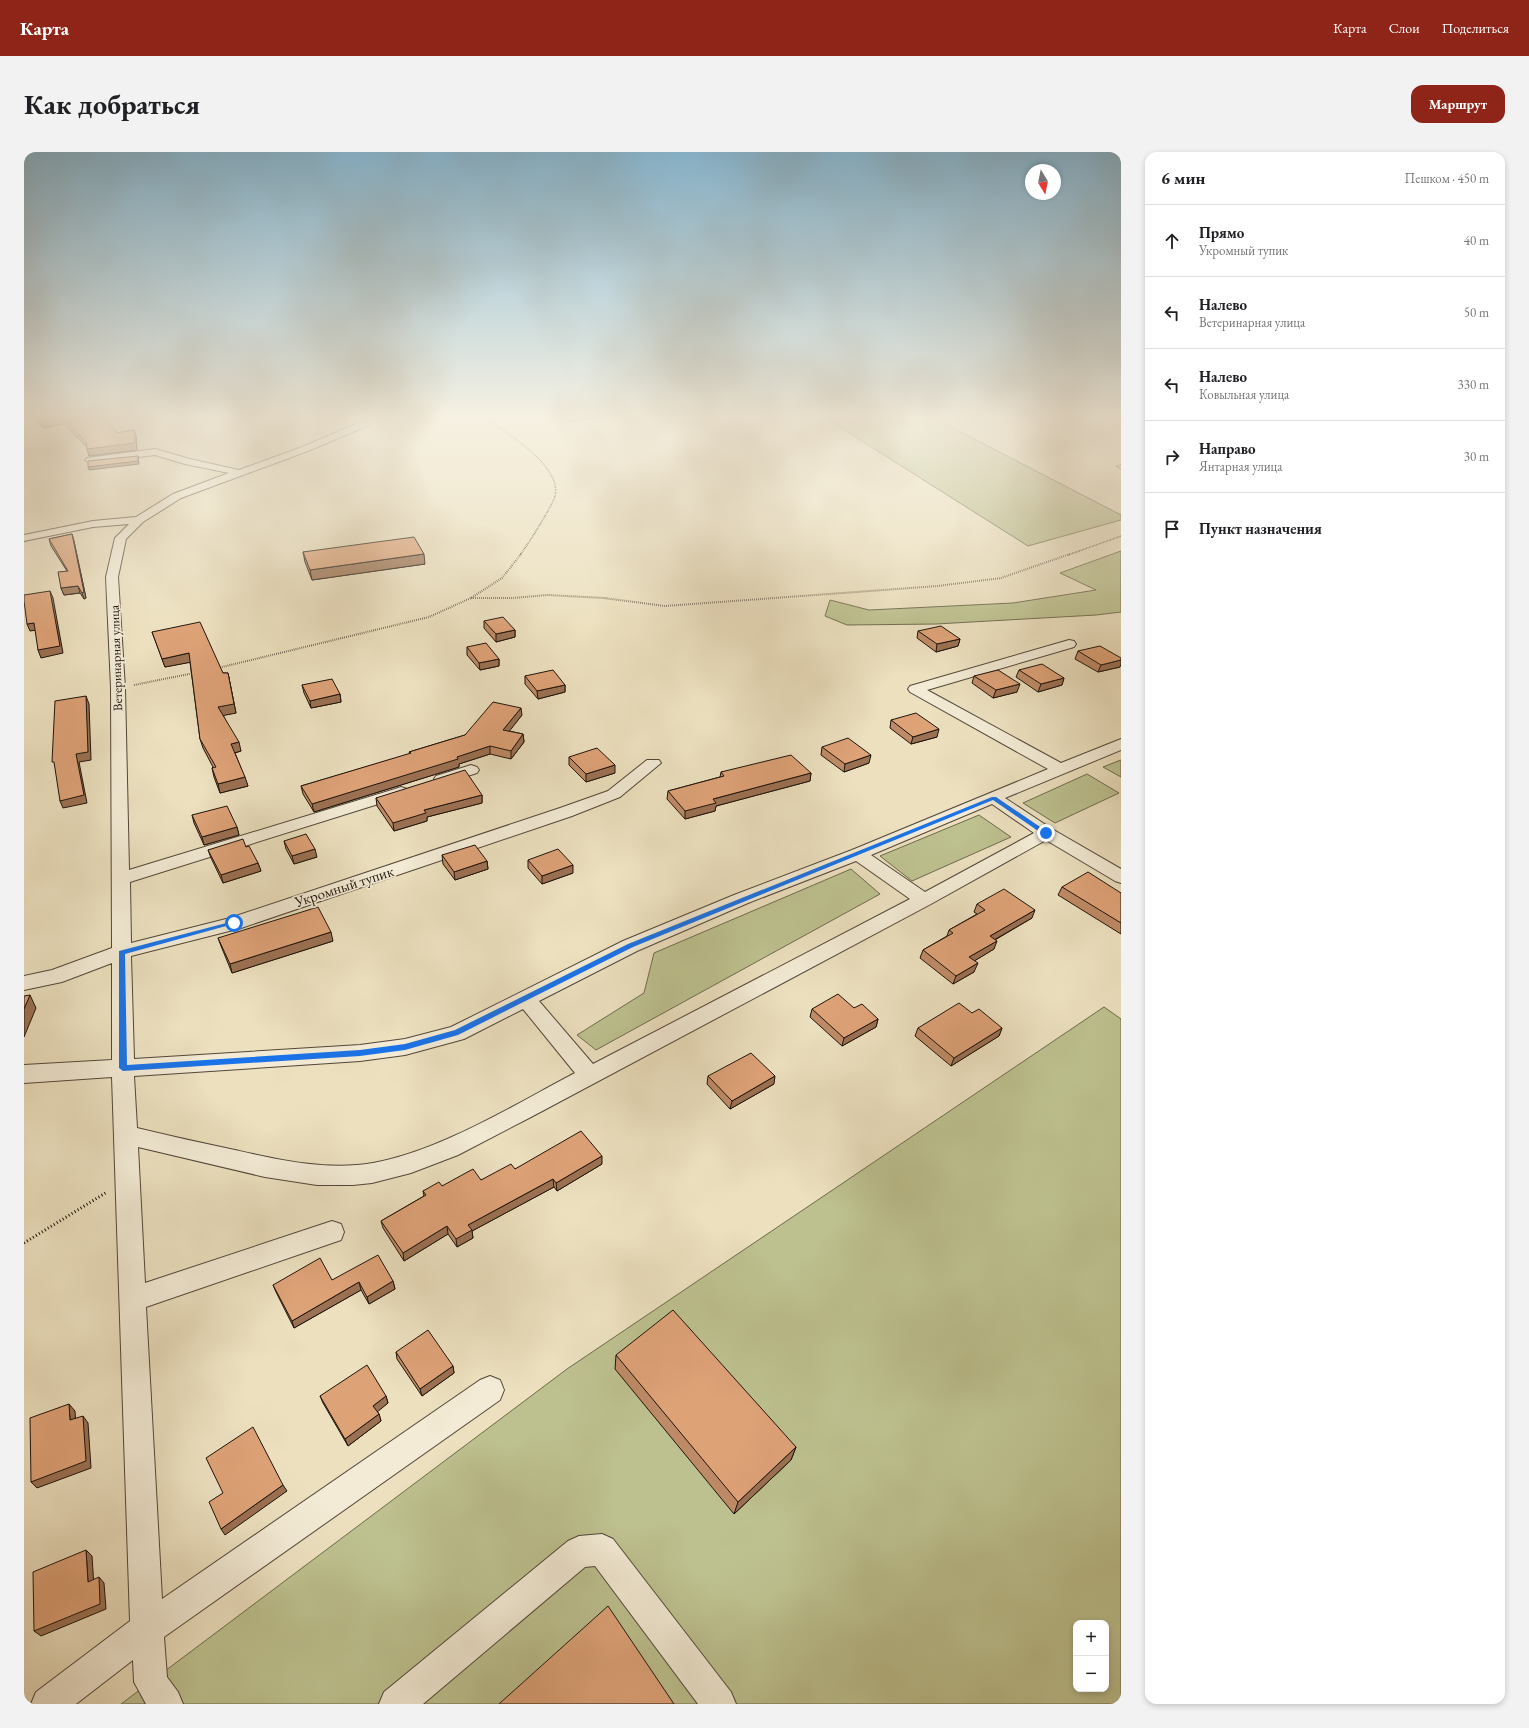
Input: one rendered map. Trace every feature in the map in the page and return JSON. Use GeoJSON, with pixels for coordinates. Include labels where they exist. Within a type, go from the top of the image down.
{"type":"FeatureCollection","features":[{"type":"Feature","properties":{"kind":"street","name":"Ветеринарная улица"},"geometry":{"type":"LineString","coordinates":[[166,1704],[151,1682],[132,1300],[123,1068],[122,878],[118,688],[112,578],[121,538],[139,520],[177,496],[204,486]]}},
{"type":"Feature","properties":{"kind":"street"},"geometry":{"type":"LineString","coordinates":[[24,538],[93,524],[139,520]]}},
{"type":"Feature","properties":{"kind":"street"},"geometry":{"type":"LineString","coordinates":[[1060,769],[915,689],[1069,644]]}},
{"type":"Feature","properties":{"kind":"street"},"geometry":{"type":"LineString","coordinates":[[24,1074],[360,1053],[405,1047],[458,1033],[630,946],[741,899],[858,854],[1121,744]]}},
{"type":"Feature","properties":{"kind":"street","name":"Укромный тупик"},"geometry":{"type":"LineString","coordinates":[[24,983],[55,977],[122,952],[234,923],[566,812],[614,794],[653,763]]}},
{"type":"Feature","properties":{"kind":"street"},"geometry":{"type":"LineString","coordinates":[[122,878],[471,770]]}},
{"type":"Feature","properties":{"kind":"street"},"geometry":{"type":"LineString","coordinates":[[994,798],[1046,833],[1121,877]]}},
{"type":"Feature","properties":{"kind":"street"},"geometry":{"type":"LineString","coordinates":[[126,1135],[293,1173],[324,1177],[374,1173],[405,1165],[474,1136],[590,1076],[924,900],[1046,833]]}},
{"type":"Feature","properties":{"kind":"street"},"geometry":{"type":"LineString","coordinates":[[858,854],[924,900]]}},
{"type":"Feature","properties":{"kind":"street"},"geometry":{"type":"LineString","coordinates":[[526,999],[590,1076]]}},
{"type":"Feature","properties":{"kind":"street"},"geometry":{"type":"LineString","coordinates":[[132,1300],[332,1232]]}},
{"type":"Feature","properties":{"kind":"street"},"geometry":{"type":"LineString","coordinates":[[48,1704],[148,1629],[490,1390]]}},
{"type":"Feature","properties":{"kind":"street"},"geometry":{"type":"LineString","coordinates":[[396,1704],[579,1552],[602,1550],[719,1704]]}},
{"type":"Feature","properties":{"kind":"path"},"geometry":{"type":"LineString","coordinates":[[214,669],[429,617],[471,598],[502,578],[524,550],[555,496],[554,486]]}},
{"type":"Feature","properties":{"kind":"path"},"geometry":{"type":"LineString","coordinates":[[471,598],[513,598],[547,595],[604,598],[665,606],[938,586],[1001,578],[1121,536]]}},
{"type":"Feature","properties":{"kind":"path"},"geometry":{"type":"LineString","coordinates":[[118,688],[199,672]]}},
{"type":"Feature","properties":{"kind":"path"},"geometry":{"type":"LineString","coordinates":[[24,1244],[128,1179]]}},
{"type":"Feature","properties":{"kind":"green space"},"geometry":{"type":"Polygon","coordinates":[[[934,486],[1066,486],[1121,515],[1121,520],[1028,546],[934,486]]]}},
{"type":"Feature","properties":{"kind":"green space"},"geometry":{"type":"Polygon","coordinates":[[[1121,551],[1121,612],[1096,615],[936,624],[847,625],[825,616],[830,600],[869,610],[1013,603],[1096,590],[1060,573],[1121,551]]]}},
{"type":"Feature","properties":{"kind":"green space"},"geometry":{"type":"Polygon","coordinates":[[[1121,760],[1121,777],[1103,767],[1121,760]]]}},
{"type":"Feature","properties":{"kind":"green space"},"geometry":{"type":"Polygon","coordinates":[[[1087,774],[1119,793],[1055,823],[1023,803],[1087,774]]]}},
{"type":"Feature","properties":{"kind":"green space"},"geometry":{"type":"Polygon","coordinates":[[[979,815],[1011,837],[912,881],[880,856],[979,815]]]}},
{"type":"Feature","properties":{"kind":"green space"},"geometry":{"type":"Polygon","coordinates":[[[851,869],[880,894],[596,1050],[577,1035],[644,993],[654,953],[851,869]]]}},
{"type":"Feature","properties":{"kind":"green space"},"geometry":{"type":"Polygon","coordinates":[[[1104,1007],[1121,1019],[1121,1704],[121,1704],[567,1369],[1104,1007]]]}},
{"type":"Feature","properties":{"kind":"building"},"geometry":{"type":"Polygon","coordinates":[[[72,534],[84,592],[82,593],[78,586],[61,588],[58,572],[68,571],[49,539],[72,534]]]}},
{"type":"Feature","properties":{"kind":"building"},"geometry":{"type":"Polygon","coordinates":[[[414,537],[424,554],[310,570],[303,552],[414,537]]]}},
{"type":"Feature","properties":{"kind":"building"},"geometry":{"type":"Polygon","coordinates":[[[50,591],[60,646],[38,650],[34,623],[27,624],[24,595],[50,591]]]}},
{"type":"Feature","properties":{"kind":"building"},"geometry":{"type":"Polygon","coordinates":[[[503,617],[515,630],[496,634],[484,621],[503,617]]]}},
{"type":"Feature","properties":{"kind":"building"},"geometry":{"type":"Polygon","coordinates":[[[200,622],[223,673],[228,673],[234,704],[218,707],[239,742],[231,744],[245,777],[218,784],[212,768],[216,767],[200,739],[189,653],[162,659],[152,632],[200,622]]]}},
{"type":"Feature","properties":{"kind":"building"},"geometry":{"type":"Polygon","coordinates":[[[941,626],[960,639],[937,644],[918,631],[941,626]]]}},
{"type":"Feature","properties":{"kind":"building"},"geometry":{"type":"Polygon","coordinates":[[[486,643],[499,659],[479,663],[467,647],[486,643]]]}},
{"type":"Feature","properties":{"kind":"building"},"geometry":{"type":"Polygon","coordinates":[[[1100,646],[1121,658],[1121,660],[1101,665],[1078,651],[1100,646]]]}},
{"type":"Feature","properties":{"kind":"building"},"geometry":{"type":"Polygon","coordinates":[[[1042,664],[1064,678],[1041,684],[1019,670],[1042,664]]]}},
{"type":"Feature","properties":{"kind":"building"},"geometry":{"type":"Polygon","coordinates":[[[553,670],[565,685],[537,691],[525,676],[553,670]]]}},
{"type":"Feature","properties":{"kind":"building"},"geometry":{"type":"Polygon","coordinates":[[[998,670],[1020,684],[996,690],[974,676],[998,670]]]}},
{"type":"Feature","properties":{"kind":"building"},"geometry":{"type":"Polygon","coordinates":[[[332,679],[340,694],[310,701],[302,685],[332,679]]]}},
{"type":"Feature","properties":{"kind":"building"},"geometry":{"type":"Polygon","coordinates":[[[86,696],[88,752],[76,754],[84,795],[60,801],[54,762],[52,762],[55,701],[86,696]]]}},
{"type":"Feature","properties":{"kind":"building"},"geometry":{"type":"Polygon","coordinates":[[[493,702],[521,708],[503,730],[523,734],[511,751],[490,746],[457,757],[458,759],[312,804],[301,786],[465,735],[493,702]]]}},
{"type":"Feature","properties":{"kind":"building"},"geometry":{"type":"Polygon","coordinates":[[[916,713],[939,729],[913,737],[891,720],[916,713]]]}},
{"type":"Feature","properties":{"kind":"building"},"geometry":{"type":"Polygon","coordinates":[[[848,738],[871,755],[845,764],[822,747],[848,738]]]}},
{"type":"Feature","properties":{"kind":"building"},"geometry":{"type":"Polygon","coordinates":[[[597,748],[615,765],[586,774],[569,757],[597,748]]]}},
{"type":"Feature","properties":{"kind":"building"},"geometry":{"type":"Polygon","coordinates":[[[791,755],[811,773],[713,799],[716,803],[685,811],[668,791],[724,776],[721,772],[791,755]]]}},
{"type":"Feature","properties":{"kind":"building"},"geometry":{"type":"Polygon","coordinates":[[[465,770],[482,795],[424,810],[426,813],[393,823],[376,798],[465,770]]]}},
{"type":"Feature","properties":{"kind":"building"},"geometry":{"type":"Polygon","coordinates":[[[227,806],[237,827],[202,837],[192,815],[227,806]]]}},
{"type":"Feature","properties":{"kind":"building"},"geometry":{"type":"Polygon","coordinates":[[[306,834],[315,849],[292,856],[284,841],[306,834]]]}},
{"type":"Feature","properties":{"kind":"building"},"geometry":{"type":"Polygon","coordinates":[[[243,839],[246,847],[249,846],[258,863],[221,875],[208,850],[243,839]]]}},
{"type":"Feature","properties":{"kind":"building"},"geometry":{"type":"Polygon","coordinates":[[[475,845],[487,861],[454,872],[442,855],[475,845]]]}},
{"type":"Feature","properties":{"kind":"building"},"geometry":{"type":"Polygon","coordinates":[[[558,849],[573,865],[542,876],[528,860],[558,849]]]}},
{"type":"Feature","properties":{"kind":"building"},"geometry":{"type":"Polygon","coordinates":[[[1088,872],[1121,893],[1121,923],[1062,887],[1088,872]]]}},
{"type":"Feature","properties":{"kind":"building"},"geometry":{"type":"Polygon","coordinates":[[[1004,889],[1035,910],[990,936],[997,941],[969,957],[978,963],[956,976],[923,950],[953,933],[949,930],[985,910],[977,904],[1004,889]]]}},
{"type":"Feature","properties":{"kind":"building"},"geometry":{"type":"Polygon","coordinates":[[[318,907],[331,932],[230,964],[218,938],[318,907]]]}},
{"type":"Feature","properties":{"kind":"building"},"geometry":{"type":"Polygon","coordinates":[[[838,994],[854,1008],[862,1004],[878,1019],[844,1038],[812,1009],[838,994]]]}},
{"type":"Feature","properties":{"kind":"building"},"geometry":{"type":"Polygon","coordinates":[[[30,995],[24,1009],[24,996],[30,995]]]}},
{"type":"Feature","properties":{"kind":"building"},"geometry":{"type":"Polygon","coordinates":[[[959,1003],[972,1013],[979,1009],[1002,1028],[954,1058],[918,1028],[959,1003]]]}},
{"type":"Feature","properties":{"kind":"building"},"geometry":{"type":"Polygon","coordinates":[[[751,1053],[775,1076],[732,1101],[708,1076],[751,1053]]]}},
{"type":"Feature","properties":{"kind":"building"},"geometry":{"type":"Polygon","coordinates":[[[581,1131],[602,1156],[556,1183],[553,1179],[468,1225],[472,1230],[456,1239],[447,1226],[403,1253],[381,1221],[426,1195],[423,1191],[439,1182],[442,1186],[473,1169],[481,1180],[511,1164],[515,1169],[581,1131]]]}},
{"type":"Feature","properties":{"kind":"building"},"geometry":{"type":"Polygon","coordinates":[[[378,1255],[393,1281],[367,1297],[359,1282],[292,1321],[273,1285],[320,1258],[332,1280],[378,1255]]]}},
{"type":"Feature","properties":{"kind":"building"},"geometry":{"type":"Polygon","coordinates":[[[673,1310],[796,1447],[738,1502],[616,1355],[673,1310]]]}},
{"type":"Feature","properties":{"kind":"building"},"geometry":{"type":"Polygon","coordinates":[[[428,1330],[453,1366],[420,1389],[396,1352],[428,1330]]]}},
{"type":"Feature","properties":{"kind":"building"},"geometry":{"type":"Polygon","coordinates":[[[367,1365],[386,1396],[373,1406],[379,1414],[345,1439],[320,1396],[367,1365]]]}},
{"type":"Feature","properties":{"kind":"building"},"geometry":{"type":"Polygon","coordinates":[[[69,1404],[70,1420],[83,1416],[86,1461],[31,1482],[30,1418],[69,1404]]]}},
{"type":"Feature","properties":{"kind":"building"},"geometry":{"type":"Polygon","coordinates":[[[253,1427],[283,1485],[221,1529],[209,1502],[223,1493],[206,1458],[253,1427]]]}},
{"type":"Feature","properties":{"kind":"building"},"geometry":{"type":"Polygon","coordinates":[[[86,1550],[88,1582],[99,1577],[100,1604],[34,1631],[33,1572],[86,1550]]]}},
{"type":"Feature","properties":{"kind":"building"},"geometry":{"type":"Polygon","coordinates":[[[608,1606],[674,1704],[499,1704],[608,1606]]]}},
{"type":"Feature","properties":{"kind":"route"},"geometry":{"type":"LineString","coordinates":[[234,923],[181,938],[122,952],[123,1068],[360,1053],[405,1047],[458,1033],[630,946],[741,899],[858,854],[994,798],[1046,833]]}}]}
